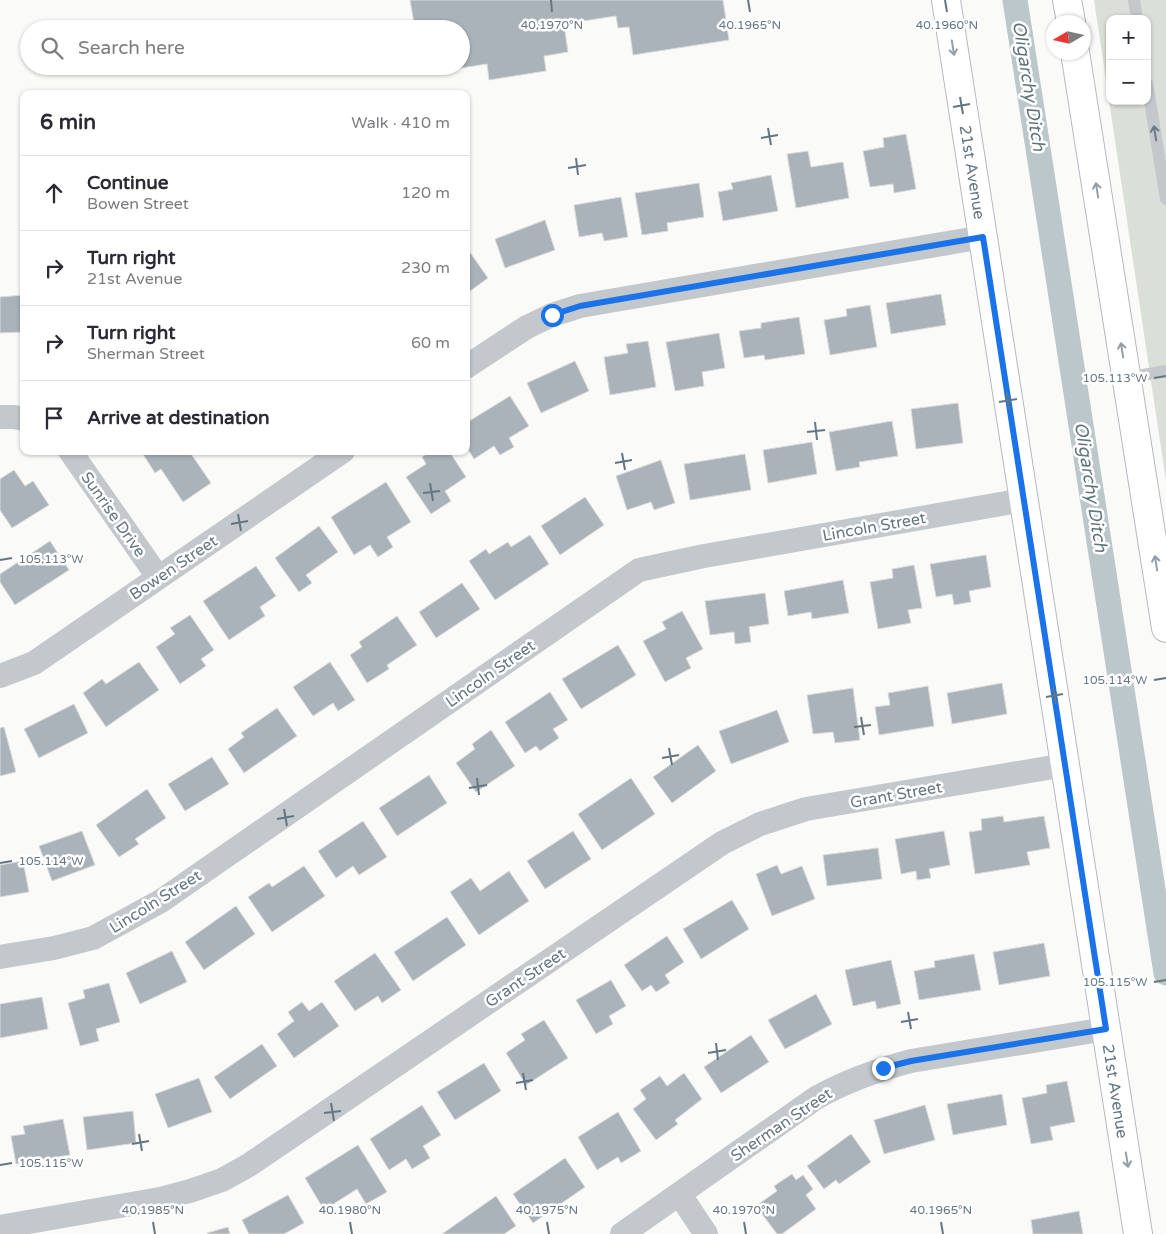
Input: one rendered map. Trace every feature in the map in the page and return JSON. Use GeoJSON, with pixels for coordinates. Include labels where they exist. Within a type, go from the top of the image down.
{"type":"FeatureCollection","features":[{"type":"Feature","properties":{"kind":"street","name":"21st Avenue"},"geometry":{"type":"LineString","coordinates":[[946,0],[1138,1234]]}},
{"type":"Feature","properties":{"kind":"street"},"geometry":{"type":"LineString","coordinates":[[1067,0],[1070,15]]}},
{"type":"Feature","properties":{"kind":"street"},"geometry":{"type":"LineString","coordinates":[[1076,60],[1166,628]]}},
{"type":"Feature","properties":{"kind":"street"},"geometry":{"type":"LineString","coordinates":[[470,364],[527,327],[552,315],[580,306],[983,237]]}},
{"type":"Feature","properties":{"kind":"street"},"geometry":{"type":"LineString","coordinates":[[0,418],[20,418]]}},
{"type":"Feature","properties":{"kind":"street","name":"Sunrise Drive"},"geometry":{"type":"LineString","coordinates":[[73,455],[158,577]]}},
{"type":"Feature","properties":{"kind":"street","name":"Bowen Street"},"geometry":{"type":"LineString","coordinates":[[0,676],[34,663],[336,455]]}},
{"type":"Feature","properties":{"kind":"street","name":"Lincoln Street"},"geometry":{"type":"LineString","coordinates":[[0,957],[54,948],[93,938],[161,901],[639,570],[714,554],[1024,500]]}},
{"type":"Feature","properties":{"kind":"street","name":"Grant Street"},"geometry":{"type":"LineString","coordinates":[[0,1227],[160,1199],[222,1180],[257,1160],[722,842],[760,824],[806,809],[1065,766]]}},
{"type":"Feature","properties":{"kind":"street","name":"Sherman Street"},"geometry":{"type":"LineString","coordinates":[[622,1234],[816,1098],[836,1086],[883,1068],[911,1061],[1106,1029]]}},
{"type":"Feature","properties":{"kind":"street"},"geometry":{"type":"LineString","coordinates":[[680,1195],[706,1234]]}},
{"type":"Feature","properties":{"kind":"lane"},"geometry":{"type":"LineString","coordinates":[[1134,0],[1136,15]]}},
{"type":"Feature","properties":{"kind":"lane"},"geometry":{"type":"LineString","coordinates":[[1151,105],[1166,199]]}},
{"type":"Feature","properties":{"kind":"lane"},"geometry":{"type":"LineString","coordinates":[[1127,378],[1166,371]]}},
{"type":"Feature","properties":{"kind":"shaded area"},"geometry":{"type":"Polygon","coordinates":[[[1094,0],[1166,0],[1166,481],[1110,105],[1151,105],[1151,15],[1106,15],[1106,80],[1094,0]]]}},
{"type":"Feature","properties":{"kind":"building"},"geometry":{"type":"Polygon","coordinates":[[[410,0],[723,0],[729,40],[633,55],[629,27],[618,28],[616,16],[564,24],[568,52],[544,56],[546,71],[489,80],[487,64],[470,67],[470,20],[413,20],[410,0]]]}},
{"type":"Feature","properties":{"kind":"building"},"geometry":{"type":"Polygon","coordinates":[[[906,134],[916,189],[894,193],[893,184],[870,187],[863,151],[884,147],[883,138],[906,134]]]}},
{"type":"Feature","properties":{"kind":"building"},"geometry":{"type":"Polygon","coordinates":[[[808,151],[811,167],[843,162],[849,198],[796,208],[787,154],[808,151]]]}},
{"type":"Feature","properties":{"kind":"building"},"geometry":{"type":"Polygon","coordinates":[[[771,175],[778,211],[723,221],[718,192],[733,189],[731,183],[771,175]]]}},
{"type":"Feature","properties":{"kind":"building"},"geometry":{"type":"Polygon","coordinates":[[[699,183],[704,217],[667,223],[668,231],[642,235],[635,193],[699,183]]]}},
{"type":"Feature","properties":{"kind":"building"},"geometry":{"type":"Polygon","coordinates":[[[621,197],[628,237],[604,241],[602,233],[579,237],[574,205],[621,197]]]}},
{"type":"Feature","properties":{"kind":"building"},"geometry":{"type":"Polygon","coordinates":[[[545,220],[555,250],[505,268],[495,239],[545,220]]]}},
{"type":"Feature","properties":{"kind":"building"},"geometry":{"type":"Polygon","coordinates":[[[470,252],[488,278],[470,291],[470,252]]]}},
{"type":"Feature","properties":{"kind":"building"},"geometry":{"type":"Polygon","coordinates":[[[941,294],[946,325],[891,334],[886,303],[941,294]]]}},
{"type":"Feature","properties":{"kind":"building"},"geometry":{"type":"Polygon","coordinates":[[[20,295],[20,332],[0,333],[0,297],[20,295]]]}},
{"type":"Feature","properties":{"kind":"building"},"geometry":{"type":"Polygon","coordinates":[[[870,305],[877,347],[830,355],[824,320],[847,316],[846,309],[870,305]]]}},
{"type":"Feature","properties":{"kind":"building"},"geometry":{"type":"Polygon","coordinates":[[[799,317],[805,354],[765,360],[764,355],[744,358],[739,331],[761,328],[761,323],[799,317]]]}},
{"type":"Feature","properties":{"kind":"building"},"geometry":{"type":"Polygon","coordinates":[[[719,333],[725,368],[702,372],[704,386],[675,391],[666,342],[719,333]]]}},
{"type":"Feature","properties":{"kind":"building"},"geometry":{"type":"Polygon","coordinates":[[[648,341],[656,387],[610,395],[604,357],[628,353],[626,344],[648,341]]]}},
{"type":"Feature","properties":{"kind":"building"},"geometry":{"type":"Polygon","coordinates":[[[575,361],[589,391],[541,413],[527,383],[575,361]]]}},
{"type":"Feature","properties":{"kind":"building"},"geometry":{"type":"Polygon","coordinates":[[[510,396],[529,426],[509,438],[514,447],[500,455],[494,446],[474,459],[470,452],[470,421],[510,396]]]}},
{"type":"Feature","properties":{"kind":"building"},"geometry":{"type":"Polygon","coordinates":[[[958,403],[963,443],[916,449],[911,409],[958,403]]]}},
{"type":"Feature","properties":{"kind":"building"},"geometry":{"type":"Polygon","coordinates":[[[892,421],[898,456],[859,462],[860,467],[836,471],[829,432],[892,421]]]}},
{"type":"Feature","properties":{"kind":"building"},"geometry":{"type":"Polygon","coordinates":[[[812,442],[817,474],[768,483],[763,450],[812,442]]]}},
{"type":"Feature","properties":{"kind":"building"},"geometry":{"type":"Polygon","coordinates":[[[745,454],[751,490],[690,500],[684,464],[745,454]]]}},
{"type":"Feature","properties":{"kind":"building"},"geometry":{"type":"Polygon","coordinates":[[[144,455],[192,455],[211,483],[183,502],[161,469],[155,473],[144,455]]]}},
{"type":"Feature","properties":{"kind":"building"},"geometry":{"type":"Polygon","coordinates":[[[425,455],[452,455],[466,477],[445,491],[451,501],[431,514],[406,477],[426,464],[422,457],[425,455]]]}},
{"type":"Feature","properties":{"kind":"building"},"geometry":{"type":"Polygon","coordinates":[[[661,460],[675,503],[654,510],[651,502],[627,510],[616,476],[661,460]]]}},
{"type":"Feature","properties":{"kind":"building"},"geometry":{"type":"Polygon","coordinates":[[[14,470],[25,486],[33,481],[49,505],[12,528],[0,510],[0,479],[14,470]]]}},
{"type":"Feature","properties":{"kind":"building"},"geometry":{"type":"Polygon","coordinates":[[[386,482],[411,522],[387,537],[393,547],[378,557],[370,545],[354,555],[331,517],[386,482]]]}},
{"type":"Feature","properties":{"kind":"building"},"geometry":{"type":"Polygon","coordinates":[[[585,497],[604,525],[560,555],[541,526],[585,497]]]}},
{"type":"Feature","properties":{"kind":"building"},"geometry":{"type":"Polygon","coordinates":[[[319,526],[338,552],[306,575],[312,583],[299,592],[275,558],[319,526]]]}},
{"type":"Feature","properties":{"kind":"building"},"geometry":{"type":"Polygon","coordinates":[[[530,535],[549,564],[495,600],[469,561],[486,549],[489,554],[508,542],[511,547],[530,535]]]}},
{"type":"Feature","properties":{"kind":"building"},"geometry":{"type":"Polygon","coordinates":[[[50,541],[69,570],[15,605],[0,582],[0,574],[50,541]]]}},
{"type":"Feature","properties":{"kind":"building"},"geometry":{"type":"Polygon","coordinates":[[[986,555],[991,587],[969,591],[971,602],[954,605],[952,594],[936,597],[930,564],[986,555]]]}},
{"type":"Feature","properties":{"kind":"building"},"geometry":{"type":"Polygon","coordinates":[[[914,565],[922,608],[908,610],[911,623],[878,629],[870,582],[893,578],[892,569],[914,565]]]}},
{"type":"Feature","properties":{"kind":"building"},"geometry":{"type":"Polygon","coordinates":[[[256,566],[276,596],[260,607],[265,616],[229,640],[203,601],[256,566]]]}},
{"type":"Feature","properties":{"kind":"building"},"geometry":{"type":"Polygon","coordinates":[[[843,580],[849,613],[812,619],[811,612],[788,616],[784,591],[843,580]]]}},
{"type":"Feature","properties":{"kind":"building"},"geometry":{"type":"Polygon","coordinates":[[[462,583],[480,609],[436,638],[419,612],[462,583]]]}},
{"type":"Feature","properties":{"kind":"building"},"geometry":{"type":"Polygon","coordinates":[[[765,593],[769,624],[749,627],[751,642],[735,644],[734,632],[710,635],[705,601],[765,593]]]}},
{"type":"Feature","properties":{"kind":"building"},"geometry":{"type":"Polygon","coordinates":[[[682,611],[703,649],[686,658],[691,668],[665,682],[643,641],[666,629],[662,622],[682,611]]]}},
{"type":"Feature","properties":{"kind":"building"},"geometry":{"type":"Polygon","coordinates":[[[190,615],[214,650],[201,659],[206,666],[180,684],[156,647],[175,634],[170,628],[190,615]]]}},
{"type":"Feature","properties":{"kind":"building"},"geometry":{"type":"Polygon","coordinates":[[[397,616],[417,645],[387,665],[389,669],[367,683],[350,655],[362,647],[359,642],[397,616]]]}},
{"type":"Feature","properties":{"kind":"building"},"geometry":{"type":"Polygon","coordinates":[[[618,645],[636,675],[581,709],[562,679],[618,645]]]}},
{"type":"Feature","properties":{"kind":"building"},"geometry":{"type":"Polygon","coordinates":[[[139,662],[159,690],[106,727],[83,693],[102,679],[106,684],[139,662]]]}},
{"type":"Feature","properties":{"kind":"building"},"geometry":{"type":"Polygon","coordinates":[[[330,662],[355,700],[338,711],[333,703],[313,716],[293,687],[330,662]]]}},
{"type":"Feature","properties":{"kind":"building"},"geometry":{"type":"Polygon","coordinates":[[[1002,683],[1007,714],[952,724],[947,693],[1002,683]]]}},
{"type":"Feature","properties":{"kind":"building"},"geometry":{"type":"Polygon","coordinates":[[[928,686],[934,726],[879,735],[875,707],[890,705],[888,693],[928,686]]]}},
{"type":"Feature","properties":{"kind":"building"},"geometry":{"type":"Polygon","coordinates":[[[853,688],[860,740],[835,743],[833,732],[813,734],[807,695],[853,688]]]}},
{"type":"Feature","properties":{"kind":"building"},"geometry":{"type":"Polygon","coordinates":[[[550,692],[568,720],[553,729],[559,738],[540,751],[536,746],[525,753],[505,722],[550,692]]]}},
{"type":"Feature","properties":{"kind":"building"},"geometry":{"type":"Polygon","coordinates":[[[74,704],[88,733],[39,758],[24,729],[74,704]]]}},
{"type":"Feature","properties":{"kind":"building"},"geometry":{"type":"Polygon","coordinates":[[[277,708],[297,736],[244,773],[228,749],[244,737],[241,733],[277,708]]]}},
{"type":"Feature","properties":{"kind":"building"},"geometry":{"type":"Polygon","coordinates":[[[777,710],[789,742],[731,764],[719,731],[777,710]]]}},
{"type":"Feature","properties":{"kind":"building"},"geometry":{"type":"Polygon","coordinates":[[[4,727],[16,772],[0,776],[0,728],[4,727]]]}},
{"type":"Feature","properties":{"kind":"building"},"geometry":{"type":"Polygon","coordinates":[[[491,730],[515,766],[476,792],[456,763],[475,749],[472,744],[491,730]]]}},
{"type":"Feature","properties":{"kind":"building"},"geometry":{"type":"Polygon","coordinates":[[[698,745],[716,771],[672,803],[653,777],[698,745]]]}},
{"type":"Feature","properties":{"kind":"building"},"geometry":{"type":"Polygon","coordinates":[[[212,757],[229,784],[185,811],[168,784],[212,757]]]}},
{"type":"Feature","properties":{"kind":"building"},"geometry":{"type":"Polygon","coordinates":[[[429,775],[447,803],[397,836],[379,808],[429,775]]]}},
{"type":"Feature","properties":{"kind":"building"},"geometry":{"type":"Polygon","coordinates":[[[631,778],[655,814],[602,850],[578,814],[631,778]]]}},
{"type":"Feature","properties":{"kind":"building"},"geometry":{"type":"Polygon","coordinates":[[[147,789],[166,818],[135,839],[139,844],[119,857],[96,825],[147,789]]]}},
{"type":"Feature","properties":{"kind":"building"},"geometry":{"type":"Polygon","coordinates":[[[1003,816],[1004,822],[1044,816],[1050,848],[1027,852],[1030,865],[975,874],[969,832],[982,830],[981,819],[1003,816]]]}},
{"type":"Feature","properties":{"kind":"building"},"geometry":{"type":"Polygon","coordinates":[[[363,821],[387,857],[359,875],[353,866],[336,878],[318,851],[363,821]]]}},
{"type":"Feature","properties":{"kind":"building"},"geometry":{"type":"Polygon","coordinates":[[[82,831],[95,865],[52,881],[39,846],[82,831]]]}},
{"type":"Feature","properties":{"kind":"building"},"geometry":{"type":"Polygon","coordinates":[[[573,831],[591,859],[545,889],[527,861],[573,831]]]}},
{"type":"Feature","properties":{"kind":"building"},"geometry":{"type":"Polygon","coordinates":[[[944,831],[950,865],[929,869],[931,878],[917,880],[916,871],[901,874],[895,839],[944,831]]]}},
{"type":"Feature","properties":{"kind":"building"},"geometry":{"type":"Polygon","coordinates":[[[878,848],[882,879],[827,886],[823,855],[878,848]]]}},
{"type":"Feature","properties":{"kind":"building"},"geometry":{"type":"Polygon","coordinates":[[[23,861],[29,892],[0,897],[0,865],[23,861]]]}},
{"type":"Feature","properties":{"kind":"building"},"geometry":{"type":"Polygon","coordinates":[[[777,865],[781,874],[802,866],[815,899],[772,916],[756,874],[777,865]]]}},
{"type":"Feature","properties":{"kind":"building"},"geometry":{"type":"Polygon","coordinates":[[[304,866],[325,896],[272,932],[248,897],[269,883],[272,887],[304,866]]]}},
{"type":"Feature","properties":{"kind":"building"},"geometry":{"type":"Polygon","coordinates":[[[509,871],[529,901],[479,935],[450,892],[471,878],[480,891],[509,871]]]}},
{"type":"Feature","properties":{"kind":"building"},"geometry":{"type":"Polygon","coordinates":[[[732,900],[749,929],[701,959],[683,929],[732,900]]]}},
{"type":"Feature","properties":{"kind":"building"},"geometry":{"type":"Polygon","coordinates":[[[236,906],[255,934],[204,970],[185,942],[236,906]]]}},
{"type":"Feature","properties":{"kind":"building"},"geometry":{"type":"Polygon","coordinates":[[[447,917],[466,945],[413,981],[394,952],[447,917]]]}},
{"type":"Feature","properties":{"kind":"building"},"geometry":{"type":"Polygon","coordinates":[[[667,936],[684,962],[665,975],[670,983],[656,992],[651,985],[642,991],[624,965],[667,936]]]}},
{"type":"Feature","properties":{"kind":"building"},"geometry":{"type":"Polygon","coordinates":[[[1044,943],[1050,976],[999,985],[993,952],[1044,943]]]}},
{"type":"Feature","properties":{"kind":"building"},"geometry":{"type":"Polygon","coordinates":[[[172,951],[187,982],[140,1004],[126,973],[172,951]]]}},
{"type":"Feature","properties":{"kind":"building"},"geometry":{"type":"Polygon","coordinates":[[[375,953],[401,990],[382,1003],[378,996],[355,1011],[334,981],[375,953]]]}},
{"type":"Feature","properties":{"kind":"building"},"geometry":{"type":"Polygon","coordinates":[[[974,954],[981,990],[919,1000],[914,971],[935,967],[934,961],[974,954]]]}},
{"type":"Feature","properties":{"kind":"building"},"geometry":{"type":"Polygon","coordinates":[[[891,960],[901,1004],[877,1009],[875,1001],[853,1006],[845,970],[891,960]]]}},
{"type":"Feature","properties":{"kind":"building"},"geometry":{"type":"Polygon","coordinates":[[[611,980],[626,1006],[609,1016],[613,1024],[596,1034],[576,1000],[611,980]]]}},
{"type":"Feature","properties":{"kind":"building"},"geometry":{"type":"Polygon","coordinates":[[[109,983],[120,1022],[96,1029],[99,1041],[80,1046],[68,1003],[85,998],[83,990],[109,983]]]}},
{"type":"Feature","properties":{"kind":"building"},"geometry":{"type":"Polygon","coordinates":[[[816,994],[832,1024],[785,1049],[768,1020],[816,994]]]}},
{"type":"Feature","properties":{"kind":"building"},"geometry":{"type":"Polygon","coordinates":[[[42,997],[48,1029],[0,1038],[0,1004],[42,997]]]}},
{"type":"Feature","properties":{"kind":"building"},"geometry":{"type":"Polygon","coordinates":[[[302,1002],[309,1011],[322,1002],[339,1026],[294,1058],[277,1034],[294,1021],[288,1012],[302,1002]]]}},
{"type":"Feature","properties":{"kind":"building"},"geometry":{"type":"Polygon","coordinates":[[[544,1020],[568,1058],[526,1085],[506,1053],[525,1040],[521,1034],[544,1020]]]}},
{"type":"Feature","properties":{"kind":"building"},"geometry":{"type":"Polygon","coordinates":[[[751,1035],[769,1062],[721,1093],[704,1067],[751,1035]]]}},
{"type":"Feature","properties":{"kind":"building"},"geometry":{"type":"Polygon","coordinates":[[[262,1044],[277,1066],[230,1099],[214,1077],[262,1044]]]}},
{"type":"Feature","properties":{"kind":"building"},"geometry":{"type":"Polygon","coordinates":[[[484,1063],[501,1091],[455,1120],[437,1092],[484,1063]]]}},
{"type":"Feature","properties":{"kind":"building"},"geometry":{"type":"Polygon","coordinates":[[[684,1073],[702,1099],[675,1120],[678,1124],[656,1140],[633,1109],[646,1099],[640,1090],[660,1076],[667,1086],[684,1073]]]}},
{"type":"Feature","properties":{"kind":"building"},"geometry":{"type":"Polygon","coordinates":[[[199,1078],[212,1112],[168,1128],[155,1094],[199,1078]]]}},
{"type":"Feature","properties":{"kind":"building"},"geometry":{"type":"Polygon","coordinates":[[[1067,1081],[1075,1122],[1050,1127],[1053,1140],[1031,1144],[1022,1098],[1047,1093],[1046,1085],[1067,1081]]]}},
{"type":"Feature","properties":{"kind":"building"},"geometry":{"type":"Polygon","coordinates":[[[1002,1094],[1007,1125],[953,1135],[947,1104],[1002,1094]]]}},
{"type":"Feature","properties":{"kind":"building"},"geometry":{"type":"Polygon","coordinates":[[[422,1105],[441,1135],[423,1146],[430,1158],[412,1169],[406,1159],[389,1170],[370,1139],[422,1105]]]}},
{"type":"Feature","properties":{"kind":"building"},"geometry":{"type":"Polygon","coordinates":[[[925,1105],[935,1140],[884,1154],[874,1120],[925,1105]]]}},
{"type":"Feature","properties":{"kind":"building"},"geometry":{"type":"Polygon","coordinates":[[[133,1111],[136,1143],[87,1150],[83,1117],[133,1111]]]}},
{"type":"Feature","properties":{"kind":"building"},"geometry":{"type":"Polygon","coordinates":[[[618,1112],[641,1151],[621,1163],[618,1157],[597,1170],[578,1137],[618,1112]]]}},
{"type":"Feature","properties":{"kind":"building"},"geometry":{"type":"Polygon","coordinates":[[[63,1119],[70,1155],[16,1164],[11,1136],[25,1134],[23,1126],[63,1119]]]}},
{"type":"Feature","properties":{"kind":"building"},"geometry":{"type":"Polygon","coordinates":[[[851,1134],[871,1162],[839,1184],[836,1180],[824,1189],[807,1166],[851,1134]]]}},
{"type":"Feature","properties":{"kind":"building"},"geometry":{"type":"Polygon","coordinates":[[[358,1145],[387,1192],[366,1204],[357,1189],[324,1210],[305,1178],[358,1145]]]}},
{"type":"Feature","properties":{"kind":"building"},"geometry":{"type":"Polygon","coordinates":[[[565,1158],[585,1187],[533,1223],[513,1194],[565,1158]]]}},
{"type":"Feature","properties":{"kind":"building"},"geometry":{"type":"Polygon","coordinates":[[[792,1174],[796,1180],[803,1175],[813,1189],[806,1195],[816,1209],[782,1234],[777,1234],[756,1206],[777,1191],[774,1186],[792,1174]]]}},
{"type":"Feature","properties":{"kind":"building"},"geometry":{"type":"Polygon","coordinates":[[[288,1195],[304,1223],[284,1234],[249,1234],[242,1220],[288,1195]]]}},
{"type":"Feature","properties":{"kind":"building"},"geometry":{"type":"Polygon","coordinates":[[[496,1196],[516,1226],[504,1234],[442,1234],[496,1196]]]}},
{"type":"Feature","properties":{"kind":"building"},"geometry":{"type":"Polygon","coordinates":[[[1079,1211],[1083,1234],[1033,1234],[1031,1220],[1079,1211]]]}},
{"type":"Feature","properties":{"kind":"building"},"geometry":{"type":"Polygon","coordinates":[[[228,1227],[230,1234],[207,1233],[228,1227]]]}},
{"type":"Feature","properties":{"kind":"waterway","name":"Oligarchy Ditch"},"geometry":{"type":"LineString","coordinates":[[1015,0],[1166,973]]}},
{"type":"Feature","properties":{"kind":"route"},"geometry":{"type":"LineString","coordinates":[[552,315],[580,306],[983,237],[1106,1029],[911,1061],[883,1068]]}}]}
